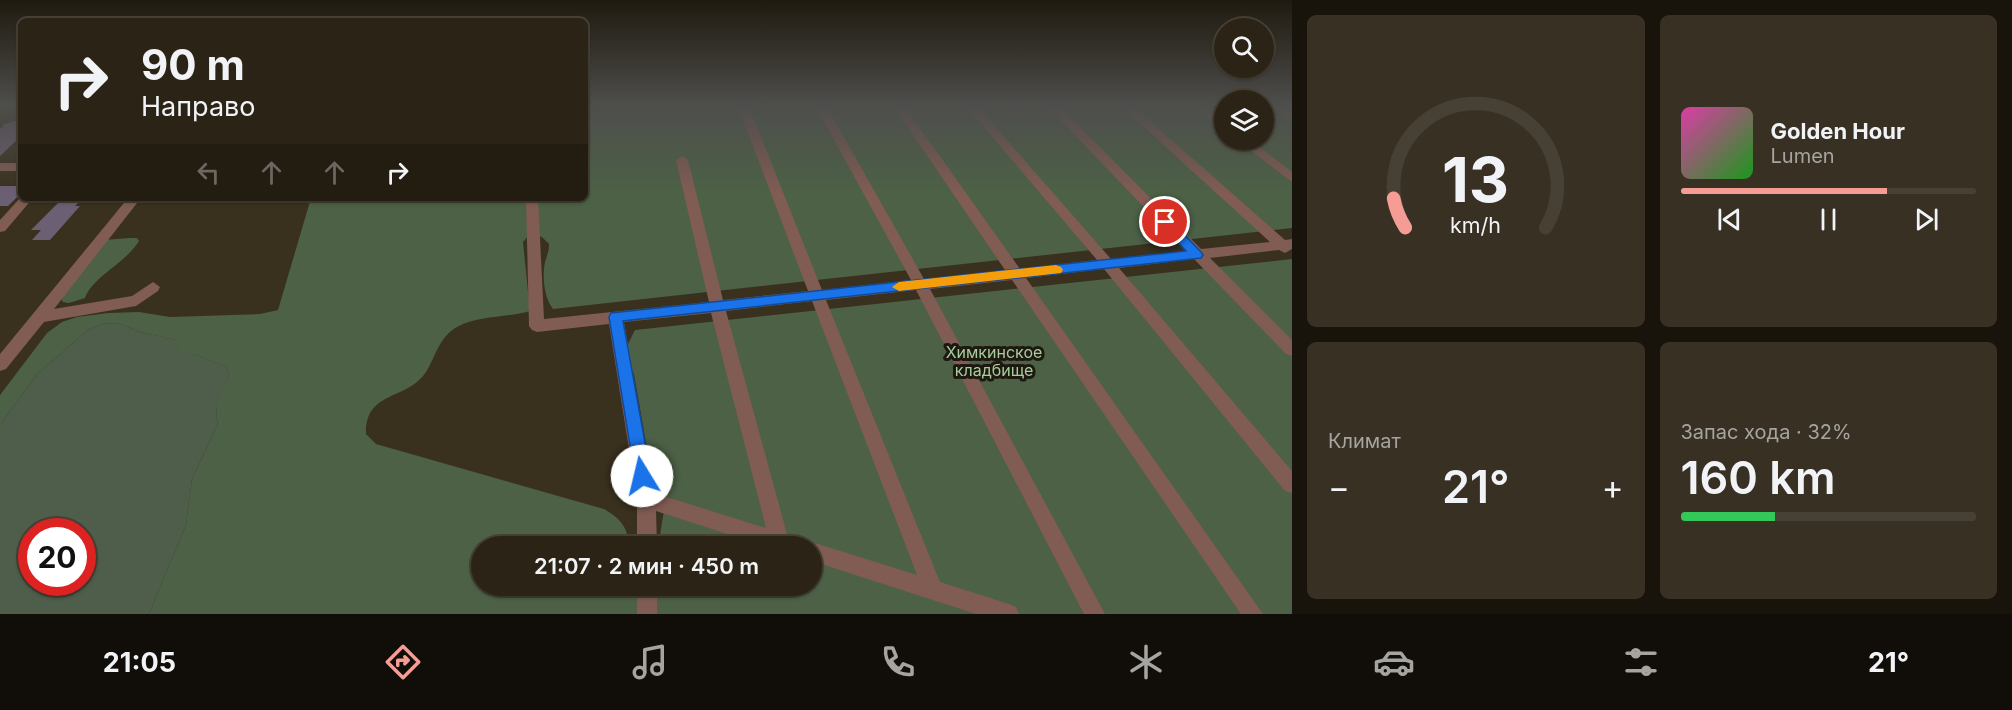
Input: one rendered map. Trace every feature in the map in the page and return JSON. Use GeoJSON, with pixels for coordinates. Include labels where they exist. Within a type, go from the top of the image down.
{"type":"FeatureCollection","features":[{"type":"Feature","properties":{"kind":"street"},"geometry":{"type":"LineString","coordinates":[[754,136],[933,590]]}},
{"type":"Feature","properties":{"kind":"street"},"geometry":{"type":"LineString","coordinates":[[837,136],[920,284],[1095,614]]}},
{"type":"Feature","properties":{"kind":"street"},"geometry":{"type":"LineString","coordinates":[[919,136],[1253,614]]}},
{"type":"Feature","properties":{"kind":"street"},"geometry":{"type":"LineString","coordinates":[[997,136],[1108,264],[1292,485]]}},
{"type":"Feature","properties":{"kind":"street"},"geometry":{"type":"LineString","coordinates":[[1081,136],[1292,350]]}},
{"type":"Feature","properties":{"kind":"street"},"geometry":{"type":"LineString","coordinates":[[1160,136],[1289,248]]}},
{"type":"Feature","properties":{"kind":"street"},"geometry":{"type":"LineString","coordinates":[[1256,150],[1292,178]]}},
{"type":"Feature","properties":{"kind":"street"},"geometry":{"type":"LineString","coordinates":[[681,160],[717,306],[785,536]]}},
{"type":"Feature","properties":{"kind":"street"},"geometry":{"type":"LineString","coordinates":[[0,167],[18,167]]}},
{"type":"Feature","properties":{"kind":"street"},"geometry":{"type":"LineString","coordinates":[[0,228],[24,201]]}},
{"type":"Feature","properties":{"kind":"street"},"geometry":{"type":"LineString","coordinates":[[0,364],[133,201]]}},
{"type":"Feature","properties":{"kind":"street"},"geometry":{"type":"LineString","coordinates":[[532,201],[537,326],[1108,264],[1289,248]]}},
{"type":"Feature","properties":{"kind":"street"},"geometry":{"type":"LineString","coordinates":[[37,317],[136,301],[153,287]]}},
{"type":"Feature","properties":{"kind":"street"},"geometry":{"type":"LineString","coordinates":[[616,317],[646,499],[647,536]]}},
{"type":"Feature","properties":{"kind":"street"},"geometry":{"type":"LineString","coordinates":[[646,499],[762,536]]}},
{"type":"Feature","properties":{"kind":"street"},"geometry":{"type":"LineString","coordinates":[[822,555],[1009,614]]}},
{"type":"Feature","properties":{"kind":"street"},"geometry":{"type":"LineString","coordinates":[[647,596],[647,614]]}},
{"type":"Feature","properties":{"kind":"green space","name":"Химкинское кладбище"},"geometry":{"type":"Polygon","coordinates":[[[588,136],[1214,136],[1214,150],[1274,150],[1274,136],[1292,136],[1292,228],[553,309],[546,293],[544,280],[549,244],[542,237],[530,234],[523,242],[530,311],[474,320],[451,331],[442,341],[426,372],[418,381],[388,397],[372,410],[366,434],[376,444],[604,509],[615,516],[627,533],[627,536],[471,536],[471,596],[822,596],[822,536],[660,536],[665,502],[654,488],[634,374],[625,350],[635,330],[1292,259],[1292,614],[149,614],[186,525],[192,479],[218,424],[217,405],[229,376],[226,366],[191,353],[178,351],[176,340],[140,332],[118,323],[103,324],[88,330],[37,374],[0,425],[0,395],[47,333],[62,322],[77,317],[139,312],[170,317],[260,314],[278,310],[310,201],[588,201],[588,136]]]}},
{"type":"Feature","properties":{"kind":"green space"},"geometry":{"type":"Polygon","coordinates":[[[137,238],[139,241],[133,249],[95,283],[85,298],[69,303],[63,302],[61,298],[104,240],[137,238]]]}},
{"type":"Feature","properties":{"kind":"green space"},"geometry":{"type":"Polygon","coordinates":[[[118,323],[140,332],[177,340],[178,350],[226,366],[229,376],[217,405],[218,424],[192,479],[186,525],[149,614],[0,614],[0,425],[37,374],[88,330],[103,324],[118,323]]]}},
{"type":"Feature","properties":{"kind":"building"},"geometry":{"type":"Polygon","coordinates":[[[0,136],[18,136],[18,139],[0,156],[0,136]]]}},
{"type":"Feature","properties":{"kind":"building"},"geometry":{"type":"Polygon","coordinates":[[[0,186],[18,186],[18,196],[8,206],[0,206],[0,186]]]}},
{"type":"Feature","properties":{"kind":"building"},"geometry":{"type":"Polygon","coordinates":[[[60,201],[80,201],[75,206],[80,206],[50,240],[32,240],[41,230],[31,230],[60,201]]]}},
{"type":"Feature","properties":{"kind":"slow traffic"},"geometry":{"type":"LineString","coordinates":[[899,287],[1056,270]]}},
{"type":"Feature","properties":{"kind":"route"},"geometry":{"type":"LineString","coordinates":[[642,476],[616,317],[1197,255],[1165,222]]}}]}
